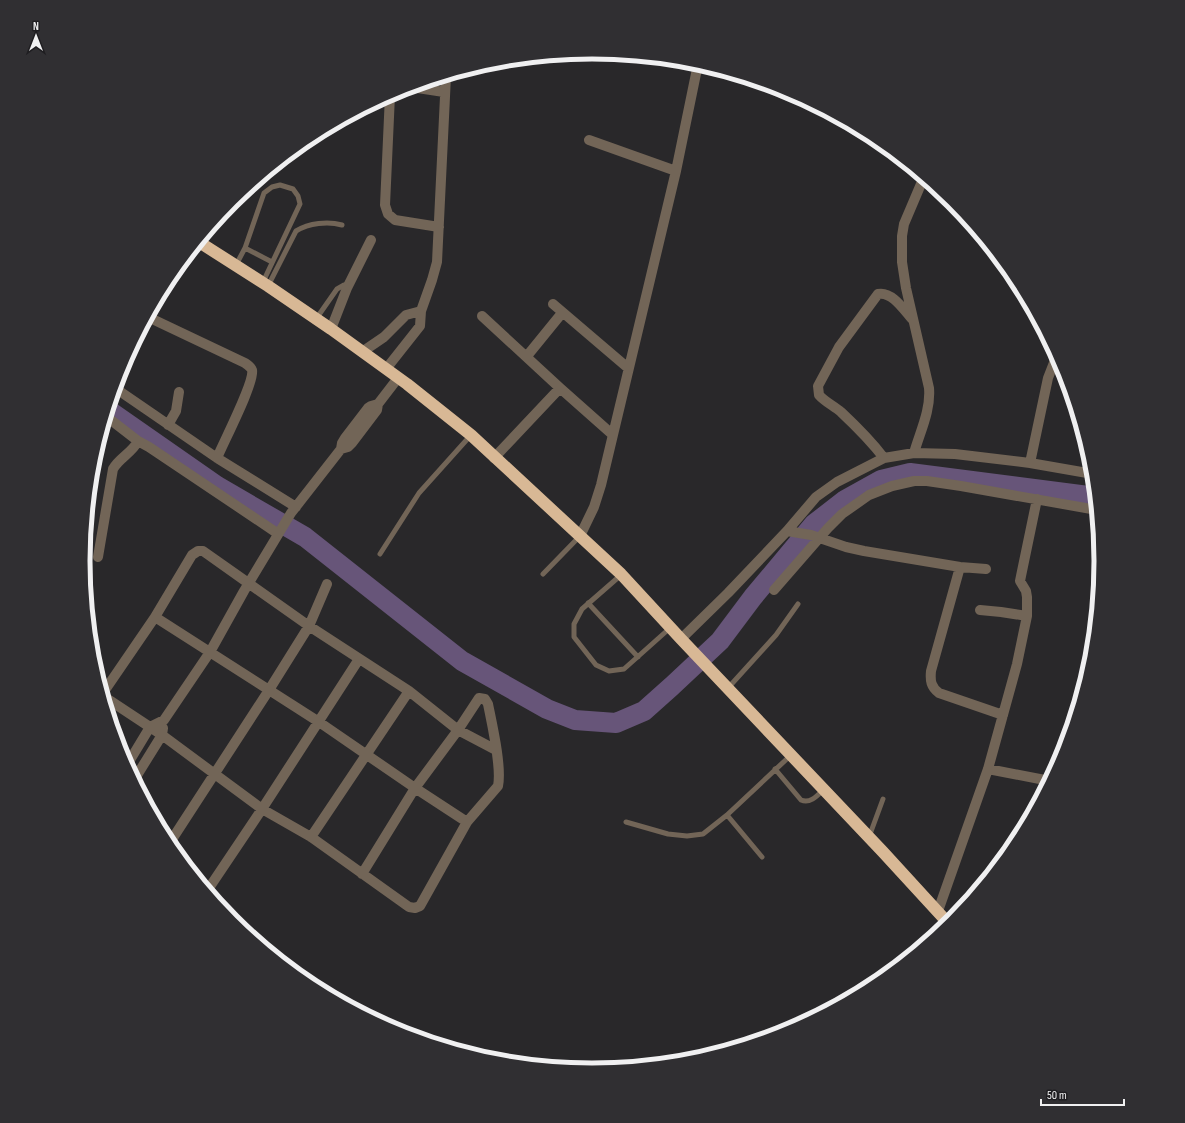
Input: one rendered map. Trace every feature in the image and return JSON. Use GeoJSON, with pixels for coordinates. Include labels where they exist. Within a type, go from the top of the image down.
{"type":"FeatureCollection","features":[{"type":"Feature","properties":{"kind":"highway"},"geometry":{"type":"LineString","coordinates":[[203,245],[265,284],[331,329],[398,378],[471,435],[494,458],[621,574],[682,641],[946,919]]}},
{"type":"Feature","properties":{"kind":"street"},"geometry":{"type":"LineString","coordinates":[[580,536],[597,499],[676,171],[697,70]]}},
{"type":"Feature","properties":{"kind":"street"},"geometry":{"type":"LineString","coordinates":[[386,369],[420,326],[421,311],[437,262],[445,81]]}},
{"type":"Feature","properties":{"kind":"street"},"geometry":{"type":"LineString","coordinates":[[423,89],[444,92]]}},
{"type":"Feature","properties":{"kind":"street"},"geometry":{"type":"LineString","coordinates":[[390,102],[385,205],[388,214],[395,220],[439,227]]}},
{"type":"Feature","properties":{"kind":"street"},"geometry":{"type":"LineString","coordinates":[[589,140],[676,171]]}},
{"type":"Feature","properties":{"kind":"street"},"geometry":{"type":"LineString","coordinates":[[914,453],[928,408],[930,396],[906,288],[902,262],[902,236],[904,224],[922,183]]}},
{"type":"Feature","properties":{"kind":"street"},"geometry":{"type":"LineString","coordinates":[[331,329],[348,286],[372,240]]}},
{"type":"Feature","properties":{"kind":"street"},"geometry":{"type":"LineString","coordinates":[[884,458],[872,442],[840,411],[819,395],[818,386],[839,347],[878,294],[886,294],[895,300],[913,320]]}},
{"type":"Feature","properties":{"kind":"street"},"geometry":{"type":"LineString","coordinates":[[553,304],[628,368]]}},
{"type":"Feature","properties":{"kind":"street"},"geometry":{"type":"LineString","coordinates":[[362,352],[384,336],[406,315],[421,311]]}},
{"type":"Feature","properties":{"kind":"street"},"geometry":{"type":"LineString","coordinates":[[527,356],[562,313]]}},
{"type":"Feature","properties":{"kind":"street"},"geometry":{"type":"LineString","coordinates":[[482,316],[612,435]]}},
{"type":"Feature","properties":{"kind":"street"},"geometry":{"type":"LineString","coordinates":[[152,319],[245,363],[252,371],[250,384],[217,458]]}},
{"type":"Feature","properties":{"kind":"street"},"geometry":{"type":"LineString","coordinates":[[1030,463],[1048,378],[1054,363]]}},
{"type":"Feature","properties":{"kind":"street"},"geometry":{"type":"LineString","coordinates":[[137,774],[162,734],[164,720],[210,652],[293,510],[341,449],[345,438],[368,408],[378,404],[398,378]]}},
{"type":"Feature","properties":{"kind":"street"},"geometry":{"type":"LineString","coordinates":[[494,458],[560,388]]}},
{"type":"Feature","properties":{"kind":"street"},"geometry":{"type":"LineString","coordinates":[[120,392],[293,510]]}},
{"type":"Feature","properties":{"kind":"street"},"geometry":{"type":"LineString","coordinates":[[168,425],[176,411],[179,392]]}},
{"type":"Feature","properties":{"kind":"street"},"geometry":{"type":"LineString","coordinates":[[110,420],[138,441],[280,530]]}},
{"type":"Feature","properties":{"kind":"street"},"geometry":{"type":"LineString","coordinates":[[98,557],[113,470],[116,464],[138,441]]}},
{"type":"Feature","properties":{"kind":"street"},"geometry":{"type":"LineString","coordinates":[[682,641],[728,593],[791,532],[819,494],[837,482],[884,458],[914,453],[955,454],[1030,463],[1087,473]]}},
{"type":"Feature","properties":{"kind":"street"},"geometry":{"type":"LineString","coordinates":[[774,590],[816,536],[828,528],[842,514],[869,495],[892,486],[914,482],[927,482],[961,486],[1092,509]]}},
{"type":"Feature","properties":{"kind":"street"},"geometry":{"type":"LineString","coordinates":[[938,911],[988,769],[1017,664],[1027,616],[1027,598],[1020,581],[1037,499]]}},
{"type":"Feature","properties":{"kind":"street"},"geometry":{"type":"LineString","coordinates":[[791,532],[816,536],[864,551],[960,567],[986,569]]}},
{"type":"Feature","properties":{"kind":"street"},"geometry":{"type":"LineString","coordinates":[[106,689],[155,617],[192,555],[198,551],[203,551],[309,626],[409,692],[458,730],[496,750]]}},
{"type":"Feature","properties":{"kind":"street"},"geometry":{"type":"LineString","coordinates":[[960,567],[930,671],[930,681],[934,689],[939,693],[1003,715]]}},
{"type":"Feature","properties":{"kind":"street"},"geometry":{"type":"LineString","coordinates":[[173,838],[309,626],[328,584]]}},
{"type":"Feature","properties":{"kind":"street"},"geometry":{"type":"LineString","coordinates":[[980,610],[1027,616]]}},
{"type":"Feature","properties":{"kind":"street"},"geometry":{"type":"LineString","coordinates":[[155,617],[319,722],[467,822]]}},
{"type":"Feature","properties":{"kind":"street"},"geometry":{"type":"LineString","coordinates":[[210,887],[360,659]]}},
{"type":"Feature","properties":{"kind":"street"},"geometry":{"type":"LineString","coordinates":[[311,837],[409,692]]}},
{"type":"Feature","properties":{"kind":"street"},"geometry":{"type":"LineString","coordinates":[[109,698],[162,734],[262,809],[311,837],[362,874],[409,907],[415,908],[420,906],[467,822],[498,786],[500,779],[496,750],[488,704],[485,699],[479,698],[458,730],[415,788],[362,874]]}},
{"type":"Feature","properties":{"kind":"street"},"geometry":{"type":"LineString","coordinates":[[130,759],[150,727],[164,720]]}},
{"type":"Feature","properties":{"kind":"street"},"geometry":{"type":"LineString","coordinates":[[988,769],[1045,780]]}},
{"type":"Feature","properties":{"kind":"lane"},"geometry":{"type":"LineString","coordinates":[[236,266],[245,248],[264,193],[272,187],[280,185],[293,189],[298,196],[300,204],[272,262],[265,284]]}},
{"type":"Feature","properties":{"kind":"lane"},"geometry":{"type":"LineString","coordinates":[[265,284],[296,231],[313,225],[335,223],[342,225]]}},
{"type":"Feature","properties":{"kind":"lane"},"geometry":{"type":"LineString","coordinates":[[245,248],[272,262]]}},
{"type":"Feature","properties":{"kind":"lane"},"geometry":{"type":"LineString","coordinates":[[316,319],[337,289],[344,285],[348,286]]}},
{"type":"Feature","properties":{"kind":"lane"},"geometry":{"type":"LineString","coordinates":[[380,554],[419,493],[471,435]]}},
{"type":"Feature","properties":{"kind":"lane"},"geometry":{"type":"LineString","coordinates":[[543,574],[580,536]]}},
{"type":"Feature","properties":{"kind":"lane"},"geometry":{"type":"LineString","coordinates":[[621,574],[582,609],[574,624],[574,637],[596,665],[609,671],[624,670],[670,628]]}},
{"type":"Feature","properties":{"kind":"lane"},"geometry":{"type":"LineString","coordinates":[[588,603],[638,657]]}},
{"type":"Feature","properties":{"kind":"lane"},"geometry":{"type":"LineString","coordinates":[[728,688],[768,646],[798,604]]}},
{"type":"Feature","properties":{"kind":"lane"},"geometry":{"type":"LineString","coordinates":[[626,822],[668,834],[695,836],[703,834],[727,815],[791,755]]}},
{"type":"Feature","properties":{"kind":"lane"},"geometry":{"type":"LineString","coordinates":[[775,769],[801,800],[805,802],[810,801],[824,790]]}},
{"type":"Feature","properties":{"kind":"lane"},"geometry":{"type":"LineString","coordinates":[[869,838],[883,799]]}},
{"type":"Feature","properties":{"kind":"lane"},"geometry":{"type":"LineString","coordinates":[[727,815],[762,857]]}},
{"type":"Feature","properties":{"kind":"waterway"},"geometry":{"type":"LineString","coordinates":[[113,413],[217,486],[305,537],[462,661],[547,709],[575,720],[616,723],[644,711],[720,641],[753,597],[814,524],[845,500],[881,480],[910,473],[1091,496]]}}]}
